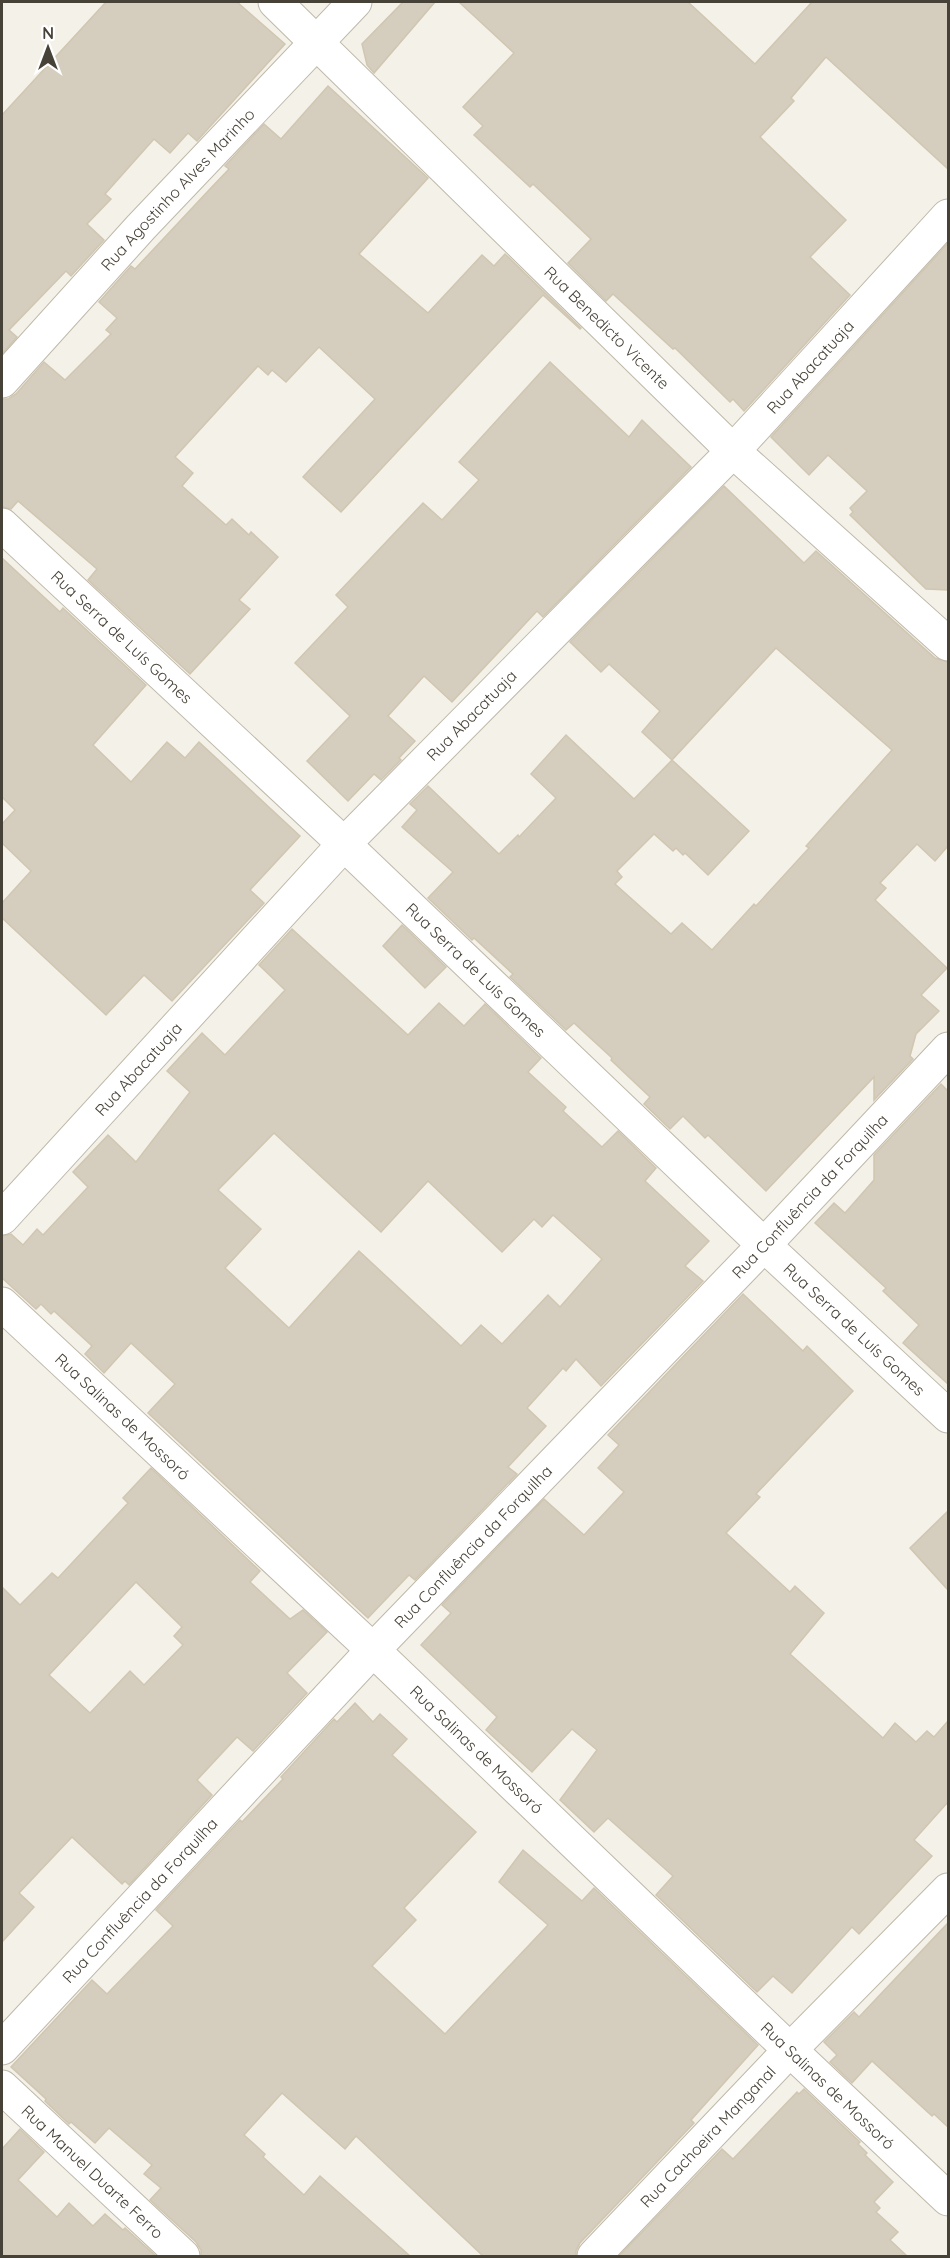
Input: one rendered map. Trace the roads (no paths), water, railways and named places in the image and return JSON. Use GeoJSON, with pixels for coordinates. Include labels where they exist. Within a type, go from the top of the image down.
{"type":"FeatureCollection","features":[{"type":"Feature","properties":{"kind":"street","name":"Rua Benedicto Vicente"},"geometry":{"type":"LineString","coordinates":[[275,2],[733,451],[948,641]]}},
{"type":"Feature","properties":{"kind":"street","name":"Rua Agostinho Alves Marinho"},"geometry":{"type":"LineString","coordinates":[[2,381],[141,227],[355,2]]}},
{"type":"Feature","properties":{"kind":"street","name":"Rua Abacatuaja"},"geometry":{"type":"LineString","coordinates":[[2,1218],[344,844],[733,451],[948,216]]}},
{"type":"Feature","properties":{"kind":"street","name":"Rua Serra de Luís Gomes"},"geometry":{"type":"LineString","coordinates":[[2,525],[344,844],[764,1245],[948,1416]]}},
{"type":"Feature","properties":{"kind":"street","name":"Rua Confluência da Forquilha"},"geometry":{"type":"LineString","coordinates":[[2,2048],[373,1650],[764,1245],[948,1049]]}},
{"type":"Feature","properties":{"kind":"street","name":"Rua Salinas de Mossoró"},"geometry":{"type":"LineString","coordinates":[[2,1304],[373,1650],[948,2199]]}},
{"type":"Feature","properties":{"kind":"street","name":"Rua Cachoeira Manganal"},"geometry":{"type":"LineString","coordinates":[[594,2256],[790,2050],[942,1909]]}},
{"type":"Feature","properties":{"kind":"street","name":"Rua Manuel Duarte Ferro"},"geometry":{"type":"LineString","coordinates":[[2,2087],[183,2256]]}}]}
